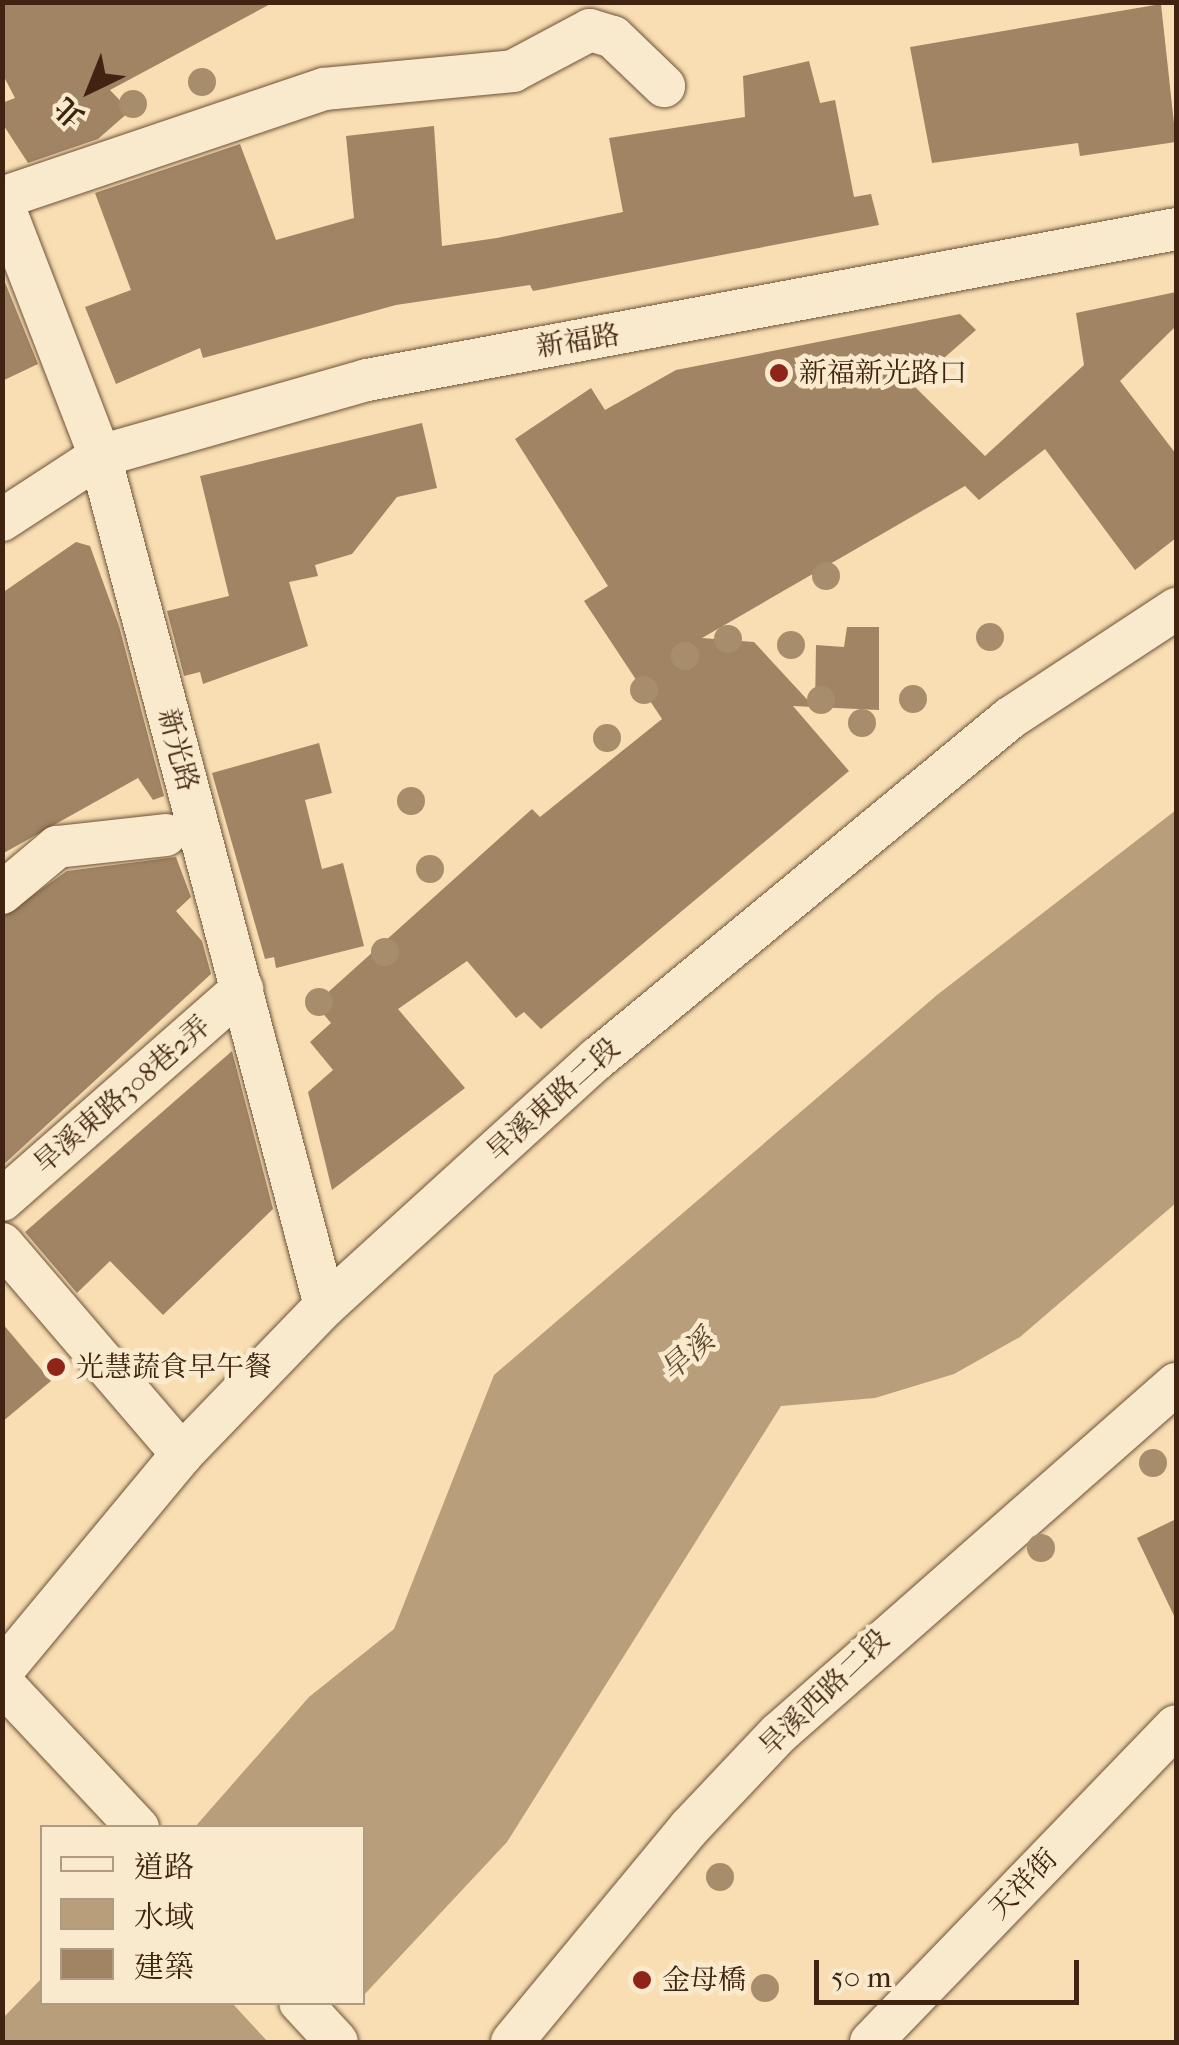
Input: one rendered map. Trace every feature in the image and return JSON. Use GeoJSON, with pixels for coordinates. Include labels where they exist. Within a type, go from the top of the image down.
{"type":"FeatureCollection","features":[{"type":"Feature","properties":{"kind":"street"},"geometry":{"type":"LineString","coordinates":[[2,200],[324,89],[513,71],[590,30],[612,37],[664,86]]}},
{"type":"Feature","properties":{"kind":"street","name":"新光路"},"geometry":{"type":"LineString","coordinates":[[2,200],[100,456],[326,1306]]}},
{"type":"Feature","properties":{"kind":"street","name":"新福路"},"geometry":{"type":"LineString","coordinates":[[2,520],[100,456],[368,380],[1176,228]]}},
{"type":"Feature","properties":{"kind":"street","name":"旱溪東路二段"},"geometry":{"type":"LineString","coordinates":[[2,1670],[182,1454],[326,1306],[598,1058],[1010,718],[1176,609]]}},
{"type":"Feature","properties":{"kind":"street"},"geometry":{"type":"LineString","coordinates":[[2,893],[57,847],[165,835]]}},
{"type":"Feature","properties":{"kind":"street","name":"旱溪東路308巷2弄"},"geometry":{"type":"LineString","coordinates":[[2,1200],[242,989]]}},
{"type":"Feature","properties":{"kind":"street"},"geometry":{"type":"LineString","coordinates":[[2,1244],[182,1454]]}},
{"type":"Feature","properties":{"kind":"street","name":"旱溪西路二段"},"geometry":{"type":"LineString","coordinates":[[512,2042],[690,1827],[778,1734],[1176,1384]]}},
{"type":"Feature","properties":{"kind":"street"},"geometry":{"type":"LineString","coordinates":[[2,1684],[135,1825]]}},
{"type":"Feature","properties":{"kind":"street","name":"天祥街"},"geometry":{"type":"LineString","coordinates":[[871,2042],[1176,1726]]}},
{"type":"Feature","properties":{"kind":"street"},"geometry":{"type":"LineString","coordinates":[[303,2005],[337,2042]]}},
{"type":"Feature","properties":{"kind":"water","name":"旱溪"},"geometry":{"type":"Polygon","coordinates":[[[1176,810],[1176,1203],[1020,1337],[954,1374],[875,1398],[781,1406],[507,1842],[365,1994],[365,1825],[197,1825],[309,1697],[394,1629],[494,1375],[937,995],[1176,810]]]}},
{"type":"Feature","properties":{"kind":"water"},"geometry":{"type":"Polygon","coordinates":[[[40,1980],[40,2005],[355,2005],[319,2042],[3,2042],[3,2018],[40,1980]]]}},
{"type":"Feature","properties":{"kind":"pier"},"geometry":{"type":"Polygon","coordinates":[[[234,2005],[359,2005],[326,2042],[268,2042],[234,2005]]]}},
{"type":"Feature","properties":{"kind":"building"},"geometry":{"type":"Polygon","coordinates":[[[2,2],[274,2],[110,90],[130,111],[98,139],[28,163],[2,123],[2,103],[15,98],[2,73],[2,2]]]}},
{"type":"Feature","properties":{"kind":"building"},"geometry":{"type":"Polygon","coordinates":[[[1161,4],[1176,142],[1080,156],[1078,143],[932,163],[910,47],[1161,4]]]}},
{"type":"Feature","properties":{"kind":"building"},"geometry":{"type":"Polygon","coordinates":[[[809,61],[820,103],[835,100],[854,197],[871,194],[879,225],[533,291],[530,285],[396,305],[203,358],[200,348],[116,384],[85,307],[131,290],[95,193],[240,144],[276,240],[354,218],[346,136],[434,126],[442,246],[497,238],[623,212],[609,138],[745,117],[743,76],[809,61]]]}},
{"type":"Feature","properties":{"kind":"building"},"geometry":{"type":"Polygon","coordinates":[[[2,275],[38,364],[2,381],[2,275]]]}},
{"type":"Feature","properties":{"kind":"building"},"geometry":{"type":"Polygon","coordinates":[[[1176,292],[1176,326],[1120,381],[1176,454],[1176,538],[1135,570],[1045,449],[979,500],[965,486],[702,638],[754,642],[814,707],[793,706],[849,771],[541,1029],[524,1012],[516,1018],[467,961],[398,1009],[465,1088],[332,1190],[308,1092],[333,1070],[310,1042],[331,1023],[315,1004],[532,809],[540,817],[662,719],[584,601],[608,586],[515,439],[591,388],[605,410],[676,370],[960,314],[976,330],[913,385],[985,456],[1084,365],[1076,313],[1176,292]]]}},
{"type":"Feature","properties":{"kind":"building"},"geometry":{"type":"Polygon","coordinates":[[[422,423],[437,488],[397,497],[352,554],[315,565],[318,576],[289,582],[308,646],[203,684],[200,672],[184,676],[167,611],[229,596],[200,476],[422,423]]]}},
{"type":"Feature","properties":{"kind":"building"},"geometry":{"type":"Polygon","coordinates":[[[76,542],[90,546],[119,626],[164,796],[153,800],[138,778],[2,854],[2,593],[76,542]]]}},
{"type":"Feature","properties":{"kind":"building"},"geometry":{"type":"Polygon","coordinates":[[[847,627],[879,627],[879,710],[815,707],[816,645],[844,647],[847,627]]]}},
{"type":"Feature","properties":{"kind":"building"},"geometry":{"type":"Polygon","coordinates":[[[319,743],[332,793],[305,800],[322,869],[343,863],[364,946],[276,968],[274,957],[265,959],[212,773],[319,743]]]}},
{"type":"Feature","properties":{"kind":"building"},"geometry":{"type":"Polygon","coordinates":[[[176,857],[191,897],[176,911],[202,941],[211,974],[2,1166],[2,917],[67,871],[176,857]]]}},
{"type":"Feature","properties":{"kind":"building"},"geometry":{"type":"Polygon","coordinates":[[[232,1051],[273,1209],[163,1315],[110,1261],[77,1293],[25,1232],[232,1051]]]}},
{"type":"Feature","properties":{"kind":"building"},"geometry":{"type":"Polygon","coordinates":[[[2,1323],[51,1381],[2,1422],[2,1323]]]}},
{"type":"Feature","properties":{"kind":"building"},"geometry":{"type":"Polygon","coordinates":[[[1176,1519],[1176,1620],[1137,1538],[1176,1519]]]}},
{"type":"Feature","properties":{"kind":"place","name":"新福新光路口"},"geometry":{"type":"Point","coordinates":[779,373]}},
{"type":"Feature","properties":{"kind":"place","name":"光慧蔬食早午餐"},"geometry":{"type":"Point","coordinates":[56,1367]}},
{"type":"Feature","properties":{"kind":"place","name":"金母橋"},"geometry":{"type":"Point","coordinates":[642,1980]}}]}
